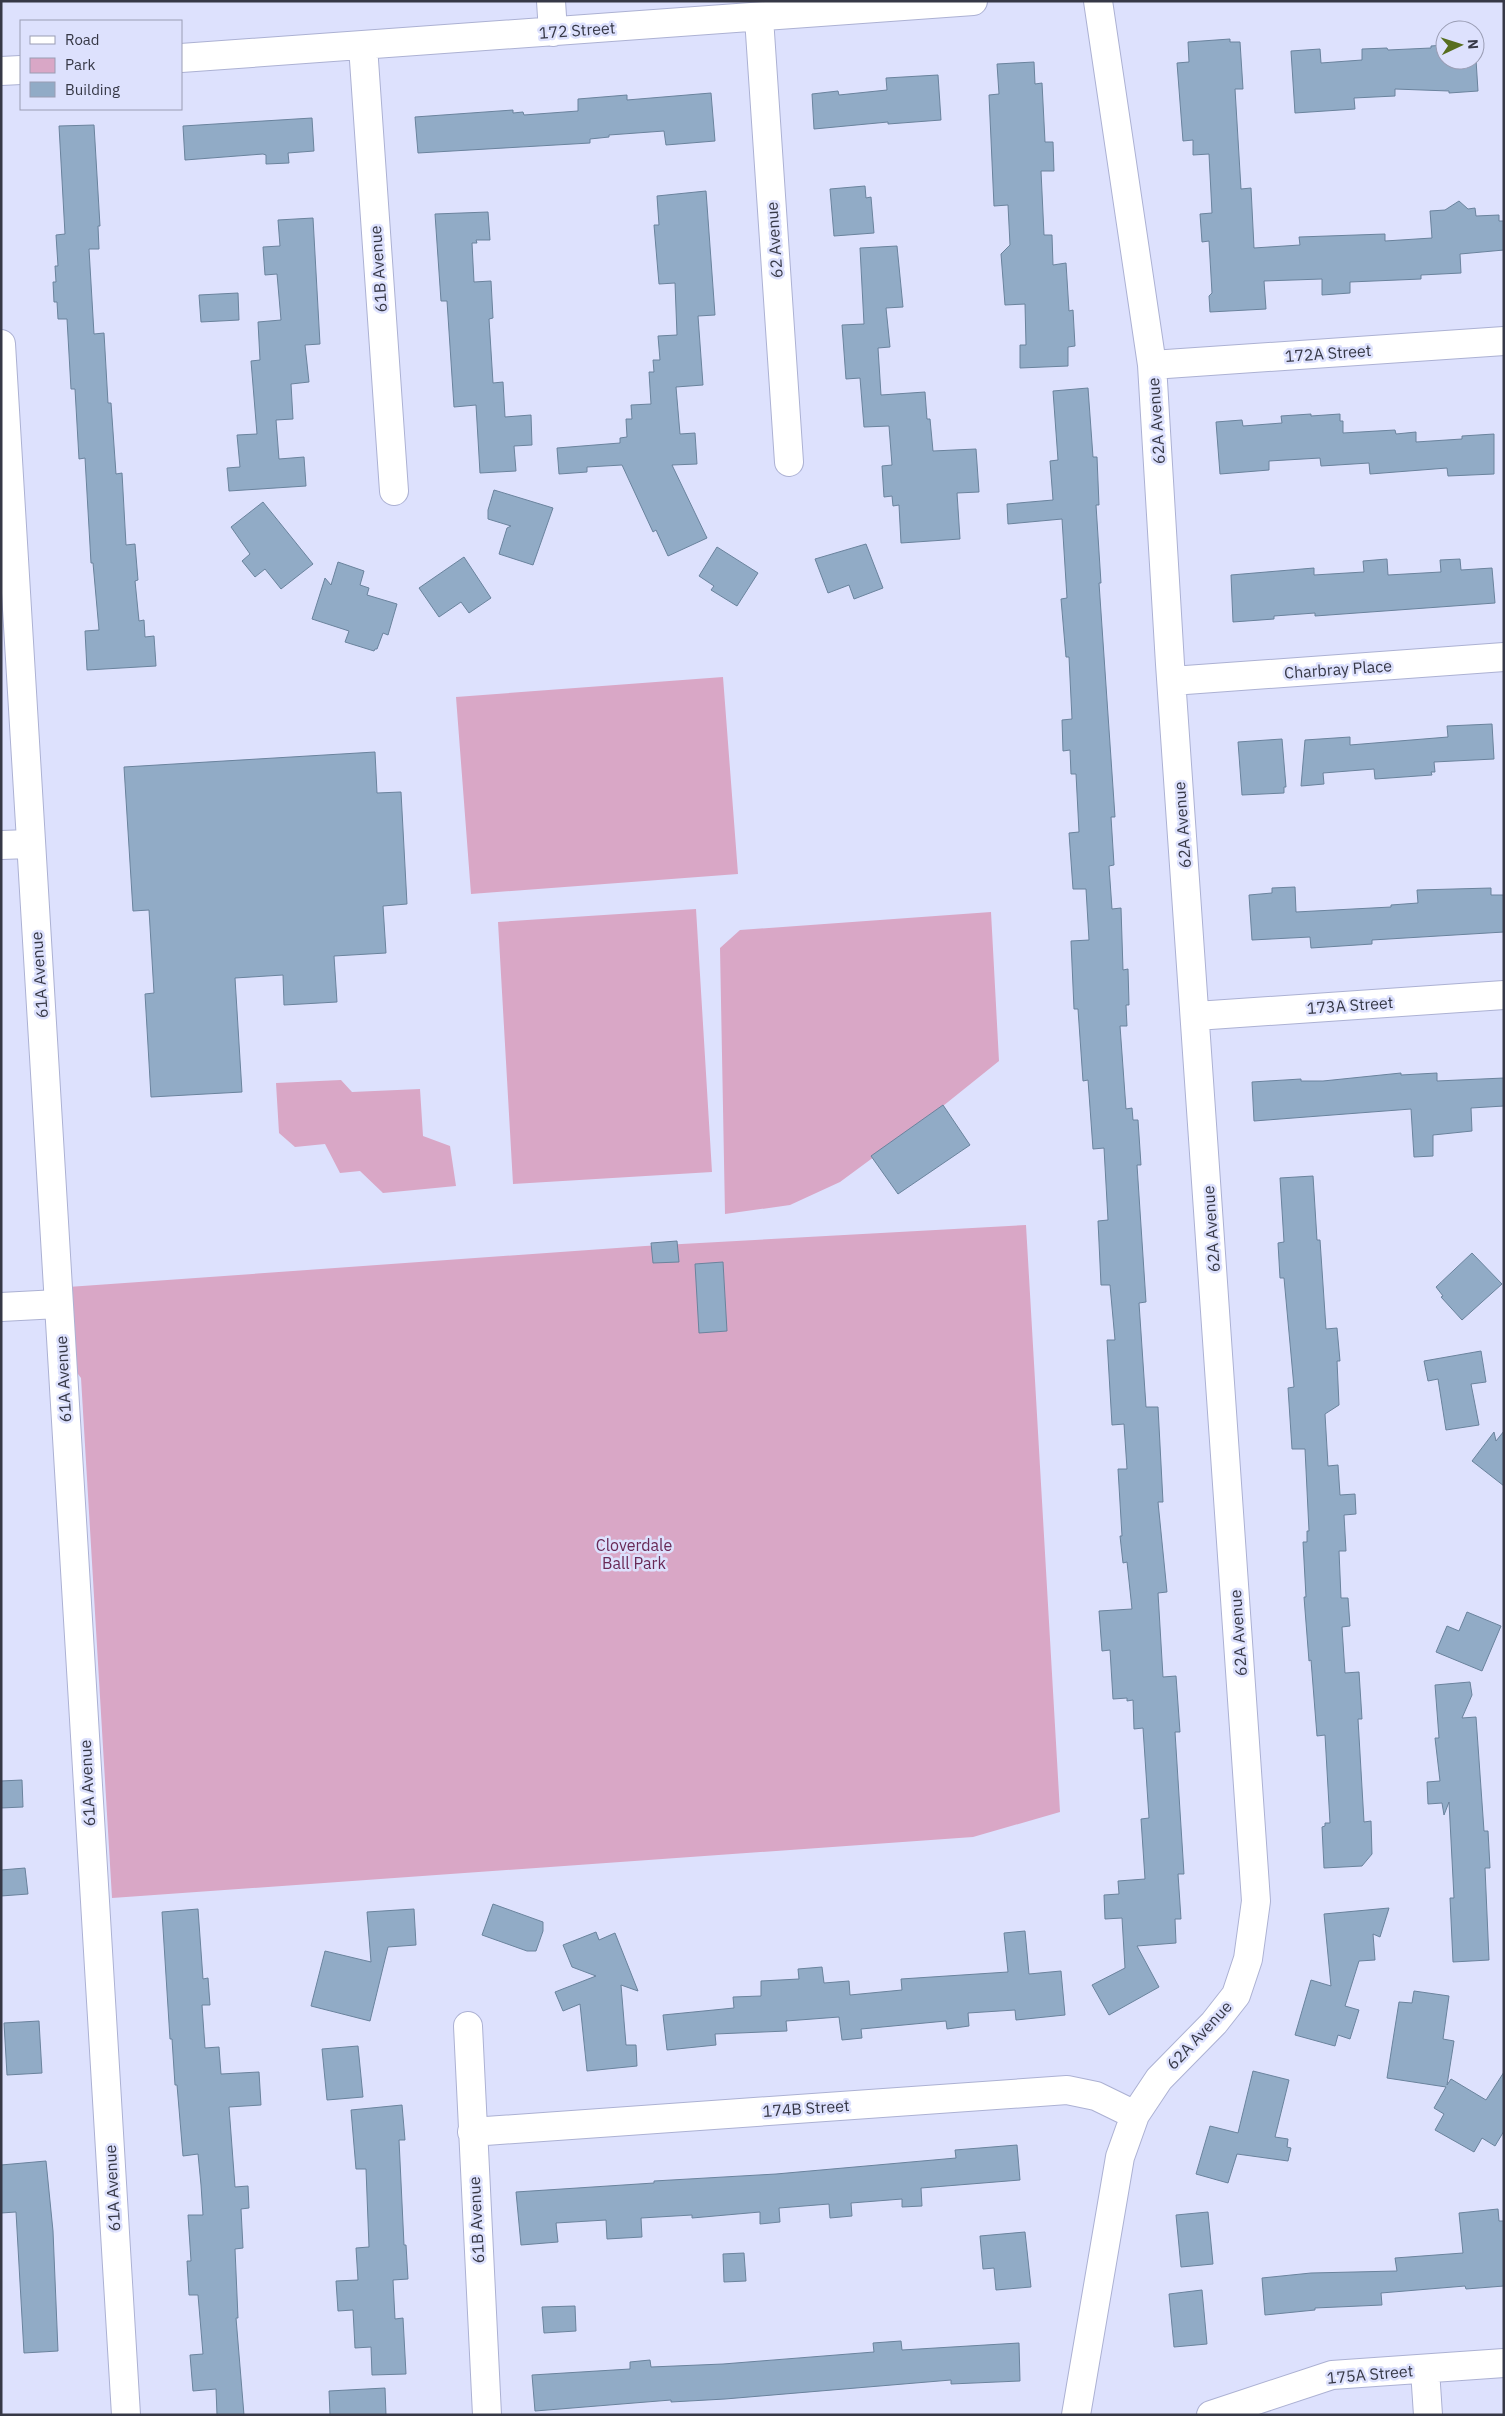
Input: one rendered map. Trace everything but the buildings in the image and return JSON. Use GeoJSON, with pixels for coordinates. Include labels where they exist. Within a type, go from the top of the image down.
{"type":"FeatureCollection","features":[{"type":"Feature","properties":{"kind":"street"},"geometry":{"type":"LineString","coordinates":[[551,1],[553,32]]}},
{"type":"Feature","properties":{"kind":"street","name":"172 Street"},"geometry":{"type":"LineString","coordinates":[[182,58],[759,18],[973,1]]}},
{"type":"Feature","properties":{"kind":"street","name":"62A Avenue"},"geometry":{"type":"LineString","coordinates":[[1076,2415],[1120,2157],[1135,2115],[1159,2079],[1214,2023],[1236,1995],[1248,1959],[1256,1901],[1152,365],[1098,1]]}},
{"type":"Feature","properties":{"kind":"street","name":"62 Avenue"},"geometry":{"type":"LineString","coordinates":[[759,18],[789,462]]}},
{"type":"Feature","properties":{"kind":"street","name":"61B Avenue"},"geometry":{"type":"LineString","coordinates":[[363,46],[394,491]]}},
{"type":"Feature","properties":{"kind":"street"},"geometry":{"type":"LineString","coordinates":[[1,71],[20,70]]}},
{"type":"Feature","properties":{"kind":"street","name":"172A Street"},"geometry":{"type":"LineString","coordinates":[[1152,365],[1504,341]]}},
{"type":"Feature","properties":{"kind":"street","name":"61A Avenue"},"geometry":{"type":"LineString","coordinates":[[1,344],[4,472],[54,1209],[58,1304],[126,2415]]}},
{"type":"Feature","properties":{"kind":"street","name":"Charbray Place"},"geometry":{"type":"LineString","coordinates":[[1172,681],[1504,657]]}},
{"type":"Feature","properties":{"kind":"street"},"geometry":{"type":"LineString","coordinates":[[1,846],[30,844]]}},
{"type":"Feature","properties":{"kind":"street","name":"173A Street"},"geometry":{"type":"LineString","coordinates":[[1196,1016],[1504,995]]}},
{"type":"Feature","properties":{"kind":"street"},"geometry":{"type":"LineString","coordinates":[[1,1307],[58,1304]]}},
{"type":"Feature","properties":{"kind":"street","name":"61B Avenue"},"geometry":{"type":"LineString","coordinates":[[468,2026],[486,2415]]}},
{"type":"Feature","properties":{"kind":"street","name":"174B Street"},"geometry":{"type":"LineString","coordinates":[[472,2132],[1067,2090],[1096,2096],[1135,2115]]}},
{"type":"Feature","properties":{"kind":"street","name":"175A Street"},"geometry":{"type":"LineString","coordinates":[[1211,2415],[1332,2375],[1426,2370],[1504,2363]]}},
{"type":"Feature","properties":{"kind":"street"},"geometry":{"type":"LineString","coordinates":[[1426,2370],[1428,2415]]}},
{"type":"Feature","properties":{"kind":"green space"},"geometry":{"type":"Polygon","coordinates":[[[723,677],[738,874],[471,894],[456,697],[723,677]]]}},
{"type":"Feature","properties":{"kind":"green space"},"geometry":{"type":"Polygon","coordinates":[[[696,909],[712,1172],[513,1184],[498,922],[696,909]]]}},
{"type":"Feature","properties":{"kind":"green space"},"geometry":{"type":"Polygon","coordinates":[[[991,912],[999,1061],[943,1106],[840,1182],[790,1205],[725,1214],[720,948],[740,930],[991,912]]]}},
{"type":"Feature","properties":{"kind":"green space"},"geometry":{"type":"Polygon","coordinates":[[[341,1080],[352,1092],[420,1089],[423,1136],[450,1146],[456,1186],[383,1193],[360,1171],[340,1173],[325,1144],[295,1147],[279,1133],[276,1083],[341,1080]]]}},
{"type":"Feature","properties":{"kind":"green space","name":"Cloverdale Ball Park"},"geometry":{"type":"Polygon","coordinates":[[[1026,1225],[1060,1812],[973,1837],[112,1898],[81,1378],[75,1370],[68,1287],[645,1246],[1026,1225]]]}}]}
